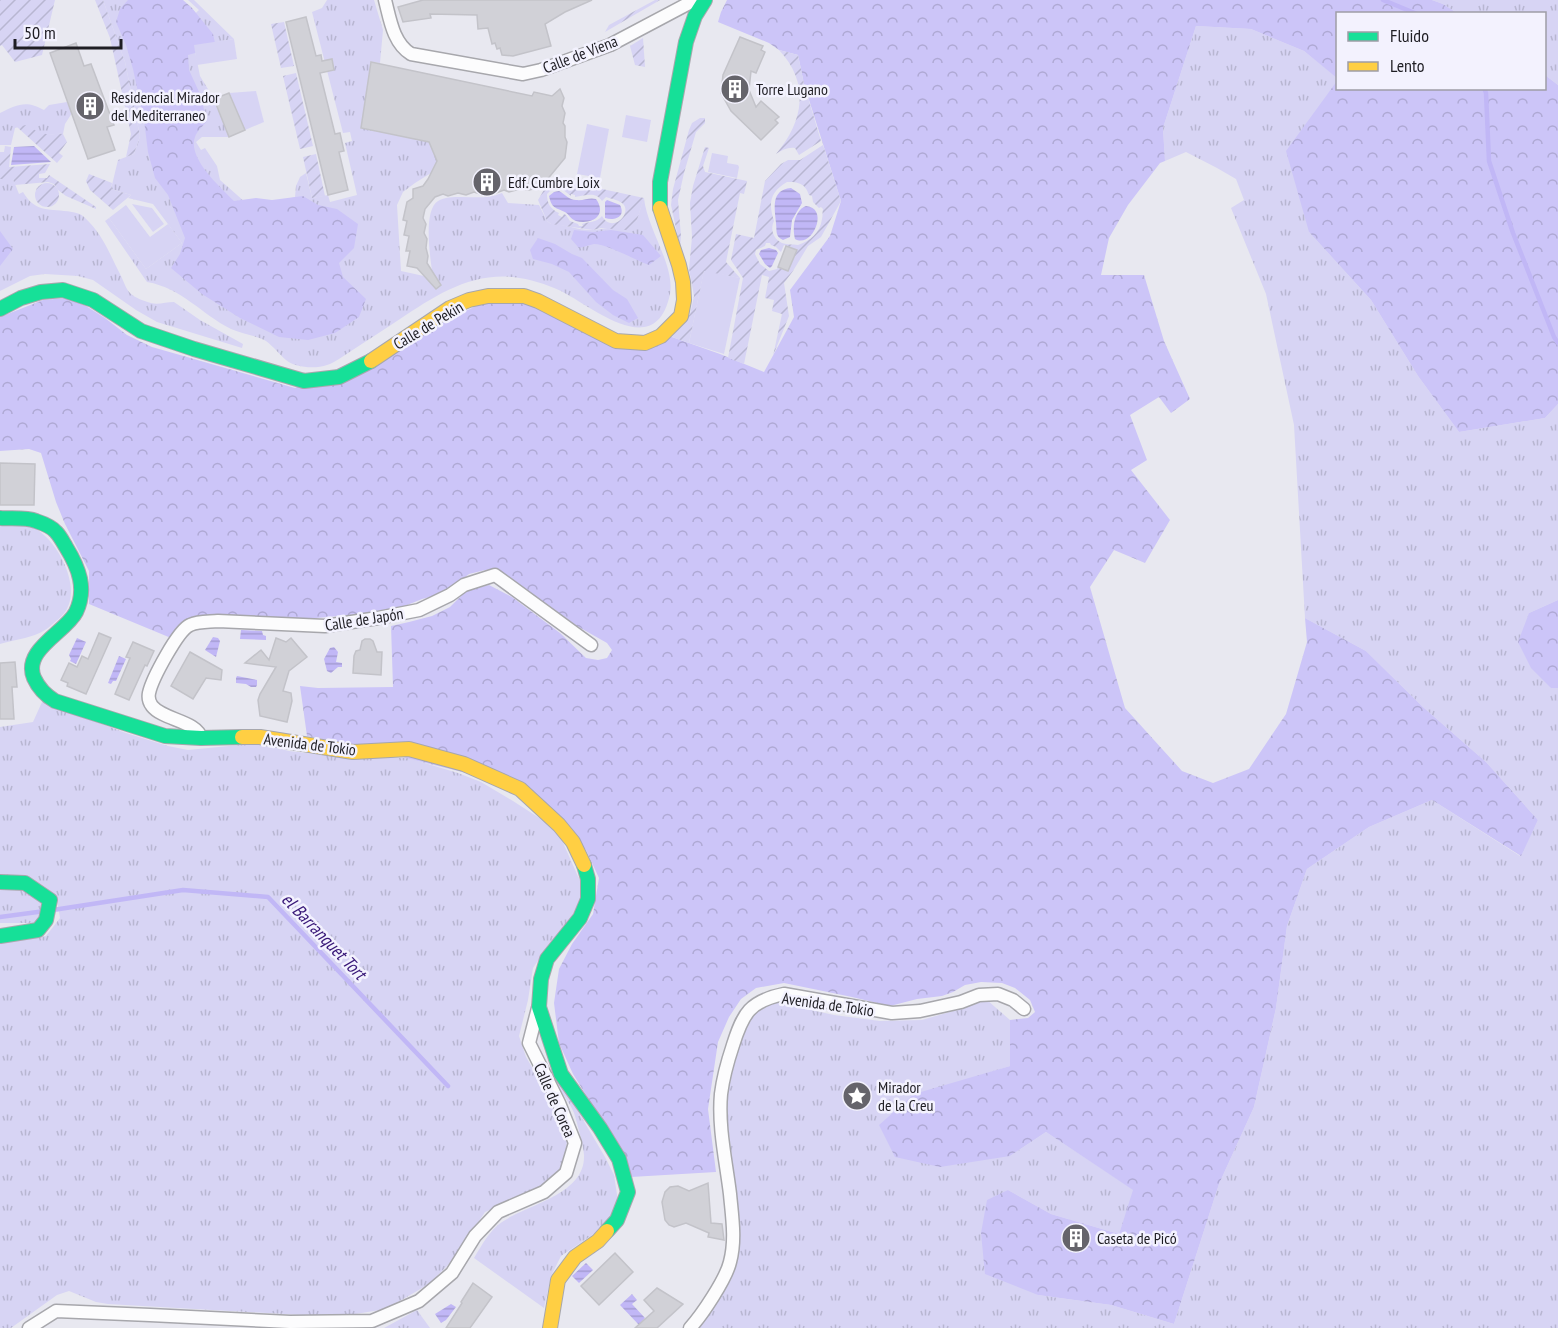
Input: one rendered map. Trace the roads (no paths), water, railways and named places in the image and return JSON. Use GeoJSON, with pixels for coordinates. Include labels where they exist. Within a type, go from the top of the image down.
{"type":"FeatureCollection","features":[{"type":"Feature","properties":{"kind":"street","name":"Calle de Viena"},"geometry":{"type":"LineString","coordinates":[[385,0],[399,44],[411,54],[523,74],[541,70],[610,45],[695,0]]}},
{"type":"Feature","properties":{"kind":"street","name":"Calle de Pekin"},"geometry":{"type":"LineString","coordinates":[[0,309],[21,298],[40,292],[63,290],[93,300],[141,331],[304,381],[339,377],[367,363],[450,308],[469,300],[488,296],[524,296],[560,310],[616,340],[645,343],[661,336],[681,316],[684,300],[681,274],[659,206],[660,182],[686,42],[695,16],[705,0]]}},
{"type":"Feature","properties":{"kind":"street","name":"Avenida de Tokio"},"geometry":{"type":"LineString","coordinates":[[0,518],[35,520],[56,531],[78,568],[81,584],[80,599],[75,614],[40,649],[34,661],[32,673],[37,685],[45,695],[64,705],[165,736],[260,737],[353,752],[409,749],[464,764],[520,789],[559,825],[573,842],[583,860],[588,879],[588,899],[580,918],[547,959],[541,979],[539,1007],[561,1074],[619,1159],[628,1192],[617,1220],[598,1240],[575,1257],[558,1280],[550,1328]]}},
{"type":"Feature","properties":{"kind":"street","name":"Calle de Japón"},"geometry":{"type":"LineString","coordinates":[[201,738],[200,733],[194,728],[156,711],[149,702],[149,693],[154,680],[180,633],[189,625],[218,621],[325,626],[368,620],[419,610],[450,595],[464,585],[495,575],[591,645]]}},
{"type":"Feature","properties":{"kind":"street"},"geometry":{"type":"LineString","coordinates":[[0,882],[25,883],[50,900],[46,920],[38,930],[0,936]]}},
{"type":"Feature","properties":{"kind":"street","name":"Avenida de Tokio"},"geometry":{"type":"LineString","coordinates":[[690,1328],[720,1284],[730,1263],[734,1232],[722,1127],[721,1094],[738,1028],[756,1003],[783,994],[892,1013],[920,1011],[961,1002],[979,995],[998,994],[1013,1000],[1024,1009]]}},
{"type":"Feature","properties":{"kind":"street","name":"Calle de Corea"},"geometry":{"type":"LineString","coordinates":[[29,1328],[56,1311],[290,1322],[372,1321],[419,1300],[452,1273],[475,1236],[498,1212],[544,1192],[566,1173],[575,1143],[560,1103],[530,1044],[539,1007]]}},
{"type":"Feature","properties":{"kind":"waterway"},"geometry":{"type":"LineString","coordinates":[[1383,0],[1412,12]]}},
{"type":"Feature","properties":{"kind":"waterway"},"geometry":{"type":"LineString","coordinates":[[1485,90],[1489,161],[1513,233],[1558,343]]}},
{"type":"Feature","properties":{"kind":"waterway","name":"el Barranquet Tort"},"geometry":{"type":"LineString","coordinates":[[53,910],[183,890],[268,897],[448,1086]]}},
{"type":"Feature","properties":{"kind":"waterway","name":"el Barranquet Tort"},"geometry":{"type":"LineString","coordinates":[[0,917],[45,911]]}},
{"type":"Feature","properties":{"kind":"place","name":"Torre Lugano"},"geometry":{"type":"Point","coordinates":[735,89]}},
{"type":"Feature","properties":{"kind":"place","name":"Residencial Mirador del Mediterraneo"},"geometry":{"type":"Point","coordinates":[90,106]}},
{"type":"Feature","properties":{"kind":"place","name":"Edf. Cumbre Loix"},"geometry":{"type":"Point","coordinates":[487,182]}},
{"type":"Feature","properties":{"kind":"place","name":"Mirador de la Creu"},"geometry":{"type":"Point","coordinates":[857,1096]}},
{"type":"Feature","properties":{"kind":"place","name":"Caseta de Picó"},"geometry":{"type":"Point","coordinates":[1076,1238]}}]}
